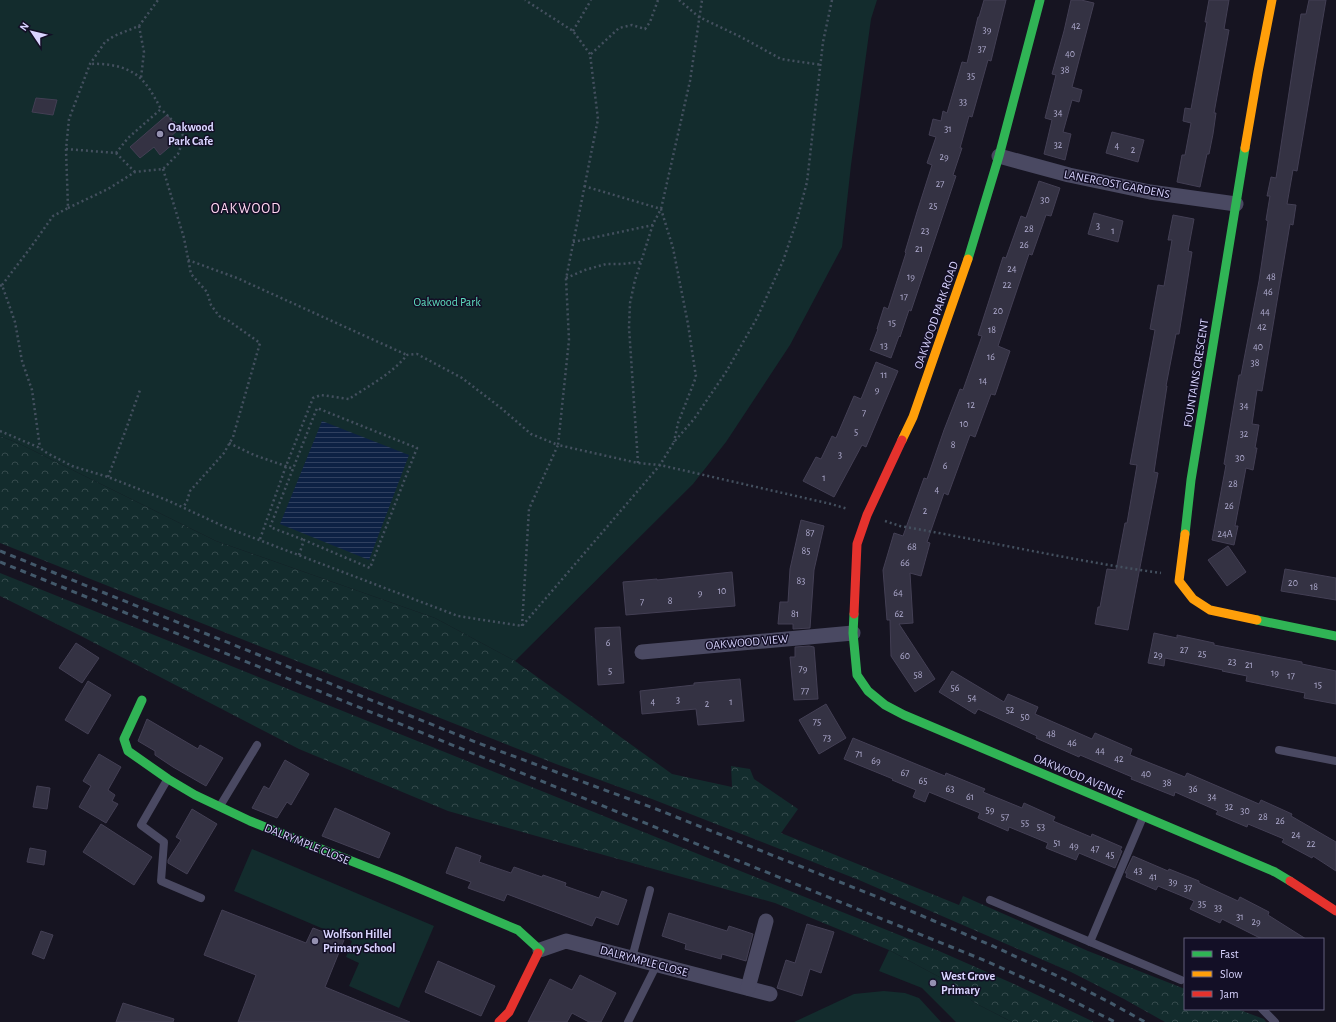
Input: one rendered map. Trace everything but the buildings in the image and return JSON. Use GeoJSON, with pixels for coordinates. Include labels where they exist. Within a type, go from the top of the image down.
{"type":"FeatureCollection","features":[{"type":"Feature","properties":{"kind":"street","name":"OAKWOOD PARK ROAD"},"geometry":{"type":"LineString","coordinates":[[853,632],[857,544],[867,515],[913,417],[968,258],[999,156],[1040,0]]}},
{"type":"Feature","properties":{"kind":"street","name":"FOUNTAINS CRESCENT"},"geometry":{"type":"LineString","coordinates":[[1180,575],[1191,480],[1258,72],[1272,0]]}},
{"type":"Feature","properties":{"kind":"street","name":"LANERCOST GARDENS"},"geometry":{"type":"LineString","coordinates":[[999,156],[1069,175],[1150,192],[1236,204]]}},
{"type":"Feature","properties":{"kind":"street"},"geometry":{"type":"LineString","coordinates":[[1180,575],[1179,581],[1193,599],[1210,610],[1336,636]]}},
{"type":"Feature","properties":{"kind":"street","name":"OAKWOOD VIEW"},"geometry":{"type":"LineString","coordinates":[[642,652],[853,632]]}},
{"type":"Feature","properties":{"kind":"street","name":"OAKWOOD AVENUE"},"geometry":{"type":"LineString","coordinates":[[853,632],[857,675],[868,691],[885,704],[931,727],[1275,872],[1336,911]]}},
{"type":"Feature","properties":{"kind":"street","name":"DALRYMPLE CLOSE"},"geometry":{"type":"LineString","coordinates":[[142,700],[124,739],[128,751],[168,779],[195,795],[220,807],[250,821],[397,879],[518,930],[540,950],[566,941],[770,994]]}},
{"type":"Feature","properties":{"kind":"street"},"geometry":{"type":"LineString","coordinates":[[748,988],[766,921]]}},
{"type":"Feature","properties":{"kind":"street"},"geometry":{"type":"LineString","coordinates":[[498,1022],[509,1012],[540,950]]}},
{"type":"Feature","properties":{"kind":"lane"},"geometry":{"type":"LineString","coordinates":[[220,807],[257,746]]}},
{"type":"Feature","properties":{"kind":"lane"},"geometry":{"type":"LineString","coordinates":[[1279,750],[1336,760]]}},
{"type":"Feature","properties":{"kind":"lane"},"geometry":{"type":"LineString","coordinates":[[168,779],[142,825],[164,842],[161,880],[201,898]]}},
{"type":"Feature","properties":{"kind":"lane"},"geometry":{"type":"LineString","coordinates":[[1090,942],[1143,816]]}},
{"type":"Feature","properties":{"kind":"lane"},"geometry":{"type":"LineString","coordinates":[[632,958],[650,890]]}},
{"type":"Feature","properties":{"kind":"lane"},"geometry":{"type":"LineString","coordinates":[[990,900],[1181,980]]}},
{"type":"Feature","properties":{"kind":"lane"},"geometry":{"type":"LineString","coordinates":[[628,1022],[657,964]]}},
{"type":"Feature","properties":{"kind":"lane"},"geometry":{"type":"LineString","coordinates":[[1263,1010],[1275,1022]]}},
{"type":"Feature","properties":{"kind":"path"},"geometry":{"type":"LineString","coordinates":[[68,208],[66,149],[69,119],[90,64],[105,42],[114,36],[139,26],[158,0]]}},
{"type":"Feature","properties":{"kind":"path"},"geometry":{"type":"LineString","coordinates":[[522,626],[529,509],[558,444],[569,340],[566,279],[572,242],[598,119],[590,54],[573,31],[525,0]]}},
{"type":"Feature","properties":{"kind":"path"},"geometry":{"type":"LineString","coordinates":[[573,31],[591,0]]}},
{"type":"Feature","properties":{"kind":"path"},"geometry":{"type":"LineString","coordinates":[[590,54],[619,28],[632,25],[645,29],[650,22],[658,0]]}},
{"type":"Feature","properties":{"kind":"path"},"geometry":{"type":"LineString","coordinates":[[679,0],[699,17],[741,37],[781,59],[822,65]]}},
{"type":"Feature","properties":{"kind":"path"},"geometry":{"type":"LineString","coordinates":[[638,463],[629,327],[630,303],[635,280],[653,224],[661,209],[690,82],[702,0]]}},
{"type":"Feature","properties":{"kind":"path"},"geometry":{"type":"LineString","coordinates":[[522,626],[660,465],[674,442],[694,419],[726,372],[757,318],[783,260],[797,220],[807,182],[824,42],[832,0]]}},
{"type":"Feature","properties":{"kind":"path"},"geometry":{"type":"LineString","coordinates":[[139,26],[144,52],[140,79]]}},
{"type":"Feature","properties":{"kind":"path"},"geometry":{"type":"LineString","coordinates":[[40,448],[32,390],[22,361],[15,322],[1,285],[53,216],[108,189],[135,172],[163,169],[178,154],[184,138],[174,122],[161,109],[144,82],[132,71],[102,63],[90,64]]}},
{"type":"Feature","properties":{"kind":"path"},"geometry":{"type":"LineString","coordinates":[[116,152],[128,138],[161,109]]}},
{"type":"Feature","properties":{"kind":"path"},"geometry":{"type":"LineString","coordinates":[[66,149],[116,152],[135,172]]}},
{"type":"Feature","properties":{"kind":"path"},"geometry":{"type":"LineString","coordinates":[[163,169],[184,238],[190,274],[207,292],[211,305],[219,316],[229,321],[260,343],[233,438],[224,454],[190,491],[183,508]]}},
{"type":"Feature","properties":{"kind":"path"},"geometry":{"type":"LineString","coordinates":[[584,186],[661,209]]}},
{"type":"Feature","properties":{"kind":"path"},"geometry":{"type":"LineString","coordinates":[[661,209],[674,256],[688,324],[696,377],[678,423],[674,442]]}},
{"type":"Feature","properties":{"kind":"path"},"geometry":{"type":"LineString","coordinates":[[572,242],[653,224]]}},
{"type":"Feature","properties":{"kind":"path"},"geometry":{"type":"LineString","coordinates":[[188,260],[242,281],[407,355],[417,354],[462,378],[501,408],[531,434],[558,444],[638,463],[660,465],[831,504],[900,526],[991,542],[1106,566],[1180,575]]}},
{"type":"Feature","properties":{"kind":"path"},"geometry":{"type":"LineString","coordinates":[[566,279],[585,270],[606,264],[641,262]]}},
{"type":"Feature","properties":{"kind":"path"},"geometry":{"type":"LineString","coordinates":[[260,539],[286,466],[313,398],[321,395],[349,399],[402,362],[407,355]]}},
{"type":"Feature","properties":{"kind":"path"},"geometry":{"type":"LineString","coordinates":[[108,477],[140,390]]}},
{"type":"Feature","properties":{"kind":"path"},"geometry":{"type":"LineString","coordinates":[[317,408],[418,448],[370,568],[304,540],[270,527],[317,408]]}},
{"type":"Feature","properties":{"kind":"path"},"geometry":{"type":"LineString","coordinates":[[0,431],[40,448],[72,466],[108,477],[169,501],[225,527],[260,539],[458,616],[522,626]]}},
{"type":"Feature","properties":{"kind":"path"},"geometry":{"type":"LineString","coordinates":[[230,444],[294,468]]}},
{"type":"Feature","properties":{"kind":"path"},"geometry":{"type":"LineString","coordinates":[[299,555],[304,540]]}},
{"type":"Feature","properties":{"kind":"green space","name":"Oakwood Park"},"geometry":{"type":"Polygon","coordinates":[[[0,0],[877,0],[871,19],[851,165],[842,247],[790,345],[726,442],[693,484],[515,661],[435,618],[216,541],[18,443],[0,436],[0,0]]]}},
{"type":"Feature","properties":{"kind":"green space"},"geometry":{"type":"Polygon","coordinates":[[[0,436],[18,443],[216,541],[435,618],[515,661],[672,774],[732,787],[731,766],[750,769],[754,779],[798,809],[781,833],[959,905],[963,896],[1088,951],[1184,989],[1184,1010],[1240,1010],[1264,1019],[1266,1022],[1165,1022],[1071,972],[859,880],[652,799],[556,764],[0,543],[0,436]]]}},
{"type":"Feature","properties":{"kind":"green space"},"geometry":{"type":"Polygon","coordinates":[[[0,573],[939,951],[1014,984],[1094,1022],[1012,1022],[975,1003],[943,979],[889,950],[775,903],[448,811],[299,749],[81,636],[0,596],[0,573]]]}},
{"type":"Feature","properties":{"kind":"green space"},"geometry":{"type":"Polygon","coordinates":[[[252,849],[434,926],[399,1008],[349,986],[359,963],[346,957],[352,941],[234,891],[252,849]]]}},
{"type":"Feature","properties":{"kind":"green space","name":"West Grove Primary"},"geometry":{"type":"Polygon","coordinates":[[[889,950],[943,979],[975,1003],[1012,1022],[956,1022],[922,988],[879,971],[889,950]]]}},
{"type":"Feature","properties":{"kind":"green space"},"geometry":{"type":"Polygon","coordinates":[[[884,991],[905,993],[919,998],[941,1022],[794,1022],[854,994],[884,991]]]}},
{"type":"Feature","properties":{"kind":"water"},"geometry":{"type":"Polygon","coordinates":[[[322,421],[409,455],[369,560],[280,524],[322,421]]]}},
{"type":"Feature","properties":{"kind":"railway"},"geometry":{"type":"LineString","coordinates":[[0,551],[478,743],[656,809],[880,898],[993,946],[1066,980],[1145,1022]]}},
{"type":"Feature","properties":{"kind":"railway"},"geometry":{"type":"LineString","coordinates":[[0,562],[986,961],[1055,992],[1115,1022]]}},
{"type":"Feature","properties":{"kind":"traffic: fast"},"geometry":{"type":"LineString","coordinates":[[968,259],[999,156],[1040,0]]}},
{"type":"Feature","properties":{"kind":"traffic: fast"},"geometry":{"type":"LineString","coordinates":[[1185,534],[1191,480],[1245,148]]}},
{"type":"Feature","properties":{"kind":"traffic: fast"},"geometry":{"type":"LineString","coordinates":[[854,614],[853,633],[857,675],[868,691],[885,705],[904,715],[1275,872],[1290,881]]}},
{"type":"Feature","properties":{"kind":"traffic: fast"},"geometry":{"type":"LineString","coordinates":[[1257,620],[1336,636]]}},
{"type":"Feature","properties":{"kind":"traffic: fast"},"geometry":{"type":"LineString","coordinates":[[142,700],[124,739],[128,751],[168,779],[195,795],[250,821],[397,879],[518,930],[540,950],[538,953]]}},
{"type":"Feature","properties":{"kind":"traffic: slow"},"geometry":{"type":"LineString","coordinates":[[1245,148],[1272,0]]}},
{"type":"Feature","properties":{"kind":"traffic: slow"},"geometry":{"type":"LineString","coordinates":[[902,440],[913,417],[968,259]]}},
{"type":"Feature","properties":{"kind":"traffic: slow"},"geometry":{"type":"LineString","coordinates":[[1185,534],[1179,581],[1193,599],[1210,610],[1257,620]]}},
{"type":"Feature","properties":{"kind":"traffic: jam"},"geometry":{"type":"LineString","coordinates":[[854,614],[857,544],[867,515],[902,440]]}},
{"type":"Feature","properties":{"kind":"traffic: jam"},"geometry":{"type":"LineString","coordinates":[[1290,881],[1336,911]]}},
{"type":"Feature","properties":{"kind":"traffic: jam"},"geometry":{"type":"LineString","coordinates":[[499,1022],[509,1012],[538,953]]}},
{"type":"Feature","properties":{"kind":"place","name":"Oakwood Park Cafe"},"geometry":{"type":"Point","coordinates":[160,134]}},
{"type":"Feature","properties":{"kind":"place","name":"Wolfson Hillel Primary School"},"geometry":{"type":"Point","coordinates":[315,941]}},
{"type":"Feature","properties":{"kind":"place","name":"West Grove Primary"},"geometry":{"type":"Point","coordinates":[933,983]}},
{"type":"Feature","properties":{"kind":"district","name":"OAKWOOD"},"geometry":{"type":"Point","coordinates":[246,208]}}]}
